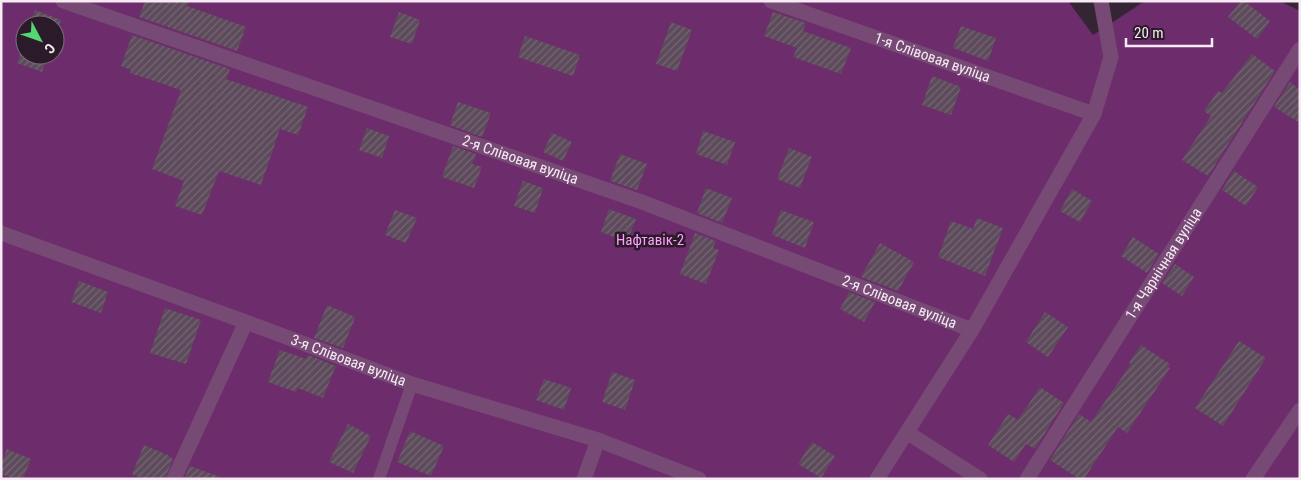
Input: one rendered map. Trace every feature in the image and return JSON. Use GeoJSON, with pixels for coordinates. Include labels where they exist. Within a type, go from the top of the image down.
{"type":"FeatureCollection","features":[{"type":"Feature","properties":{"kind":"street","name":"2-я Слівовая вуліца"},"geometry":{"type":"LineString","coordinates":[[63,1],[642,202],[972,330]]}},
{"type":"Feature","properties":{"kind":"street","name":"1-я Слівовая вуліца"},"geometry":{"type":"LineString","coordinates":[[771,1],[1094,114]]}},
{"type":"Feature","properties":{"kind":"street"},"geometry":{"type":"LineString","coordinates":[[877,479],[972,330],[1094,114],[1111,56],[1101,1]]}},
{"type":"Feature","properties":{"kind":"street","name":"1-я Чарнічная вуліца"},"geometry":{"type":"LineString","coordinates":[[1027,479],[1300,48]]}},
{"type":"Feature","properties":{"kind":"street","name":"3-я Слівовая вуліца"},"geometry":{"type":"LineString","coordinates":[[1,233],[412,384],[598,440],[699,479]]}},
{"type":"Feature","properties":{"kind":"street"},"geometry":{"type":"LineString","coordinates":[[174,479],[246,322]]}},
{"type":"Feature","properties":{"kind":"street"},"geometry":{"type":"LineString","coordinates":[[1253,479],[1300,410]]}},
{"type":"Feature","properties":{"kind":"street"},"geometry":{"type":"LineString","coordinates":[[908,433],[980,479]]}},
{"type":"Feature","properties":{"kind":"street"},"geometry":{"type":"LineString","coordinates":[[584,479],[598,440]]}},
{"type":"Feature","properties":{"kind":"lane"},"geometry":{"type":"LineString","coordinates":[[380,479],[412,384]]}},
{"type":"Feature","properties":{"kind":"green space","name":"Нафтавік-2"},"geometry":{"type":"Polygon","coordinates":[[[1,1],[1068,1],[1093,35],[1145,1],[1280,1],[1300,11],[1300,479],[1,479],[1,1]]]}},
{"type":"Feature","properties":{"kind":"building"},"geometry":{"type":"Polygon","coordinates":[[[145,1],[189,1],[187,6],[246,27],[237,51],[139,17],[145,1]]]}},
{"type":"Feature","properties":{"kind":"building"},"geometry":{"type":"Polygon","coordinates":[[[1241,1],[1244,1],[1270,21],[1257,39],[1228,17],[1241,1]]]}},
{"type":"Feature","properties":{"kind":"building"},"geometry":{"type":"Polygon","coordinates":[[[35,10],[48,15],[33,15],[35,10]]]}},
{"type":"Feature","properties":{"kind":"building"},"geometry":{"type":"Polygon","coordinates":[[[399,12],[420,20],[412,44],[390,37],[399,12]]]}},
{"type":"Feature","properties":{"kind":"building"},"geometry":{"type":"Polygon","coordinates":[[[773,12],[806,23],[803,31],[851,48],[841,74],[793,57],[797,48],[764,36],[773,12]]]}},
{"type":"Feature","properties":{"kind":"building"},"geometry":{"type":"Polygon","coordinates":[[[671,22],[692,30],[677,71],[656,64],[671,22]]]}},
{"type":"Feature","properties":{"kind":"building"},"geometry":{"type":"Polygon","coordinates":[[[961,26],[996,38],[988,61],[953,48],[961,26]]]}},
{"type":"Feature","properties":{"kind":"building"},"geometry":{"type":"Polygon","coordinates":[[[132,35],[230,69],[226,79],[308,107],[298,135],[280,129],[261,185],[219,171],[202,215],[175,206],[184,181],[152,169],[181,90],[130,73],[131,70],[121,66],[132,35]]]}},
{"type":"Feature","properties":{"kind":"building"},"geometry":{"type":"Polygon","coordinates":[[[525,36],[580,55],[573,76],[518,57],[525,36]]]}},
{"type":"Feature","properties":{"kind":"building"},"geometry":{"type":"Polygon","coordinates":[[[1252,54],[1275,71],[1208,176],[1182,160],[1211,116],[1204,111],[1218,91],[1222,93],[1252,54]]]}},
{"type":"Feature","properties":{"kind":"building"},"geometry":{"type":"Polygon","coordinates":[[[23,65],[44,65],[42,72],[23,65]]]}},
{"type":"Feature","properties":{"kind":"building"},"geometry":{"type":"Polygon","coordinates":[[[932,76],[961,87],[951,115],[922,105],[932,76]]]}},
{"type":"Feature","properties":{"kind":"building"},"geometry":{"type":"Polygon","coordinates":[[[1290,82],[1300,90],[1300,123],[1274,107],[1290,82]]]}},
{"type":"Feature","properties":{"kind":"building"},"geometry":{"type":"Polygon","coordinates":[[[458,102],[491,113],[482,137],[450,125],[458,102]]]}},
{"type":"Feature","properties":{"kind":"building"},"geometry":{"type":"Polygon","coordinates":[[[367,128],[389,136],[382,158],[359,150],[367,128]]]}},
{"type":"Feature","properties":{"kind":"building"},"geometry":{"type":"Polygon","coordinates":[[[703,131],[735,142],[727,165],[696,154],[703,131]]]}},
{"type":"Feature","properties":{"kind":"building"},"geometry":{"type":"Polygon","coordinates":[[[552,133],[572,142],[563,161],[543,152],[552,133]]]}},
{"type":"Feature","properties":{"kind":"building"},"geometry":{"type":"Polygon","coordinates":[[[453,146],[476,154],[472,164],[482,167],[474,188],[442,177],[453,146]]]}},
{"type":"Feature","properties":{"kind":"building"},"geometry":{"type":"Polygon","coordinates":[[[789,148],[812,157],[800,188],[777,179],[789,148]]]}},
{"type":"Feature","properties":{"kind":"building"},"geometry":{"type":"Polygon","coordinates":[[[620,154],[647,164],[637,190],[610,181],[620,154]]]}},
{"type":"Feature","properties":{"kind":"building"},"geometry":{"type":"Polygon","coordinates":[[[1234,171],[1258,187],[1246,206],[1222,190],[1234,171]]]}},
{"type":"Feature","properties":{"kind":"building"},"geometry":{"type":"Polygon","coordinates":[[[523,181],[543,188],[535,213],[514,206],[523,181]]]}},
{"type":"Feature","properties":{"kind":"building"},"geometry":{"type":"Polygon","coordinates":[[[706,188],[732,198],[722,223],[697,213],[706,188]]]}},
{"type":"Feature","properties":{"kind":"building"},"geometry":{"type":"Polygon","coordinates":[[[1072,189],[1092,201],[1080,222],[1060,211],[1072,189]]]}},
{"type":"Feature","properties":{"kind":"building"},"geometry":{"type":"Polygon","coordinates":[[[609,209],[636,219],[627,242],[601,232],[609,209]]]}},
{"type":"Feature","properties":{"kind":"building"},"geometry":{"type":"Polygon","coordinates":[[[395,210],[417,218],[406,243],[385,235],[395,210]]]}},
{"type":"Feature","properties":{"kind":"building"},"geometry":{"type":"Polygon","coordinates":[[[781,210],[814,222],[805,248],[772,235],[781,210]]]}},
{"type":"Feature","properties":{"kind":"building"},"geometry":{"type":"Polygon","coordinates":[[[977,218],[1003,228],[985,276],[938,257],[951,221],[973,229],[977,218]]]}},
{"type":"Feature","properties":{"kind":"building"},"geometry":{"type":"Polygon","coordinates":[[[695,233],[716,241],[713,248],[719,250],[706,284],[680,274],[695,233]]]}},
{"type":"Feature","properties":{"kind":"building"},"geometry":{"type":"Polygon","coordinates":[[[1133,237],[1159,254],[1147,273],[1121,256],[1133,237]]]}},
{"type":"Feature","properties":{"kind":"building"},"geometry":{"type":"Polygon","coordinates":[[[880,243],[914,262],[898,291],[861,277],[880,243]]]}},
{"type":"Feature","properties":{"kind":"building"},"geometry":{"type":"Polygon","coordinates":[[[1175,264],[1194,277],[1182,296],[1162,283],[1175,264]]]}},
{"type":"Feature","properties":{"kind":"building"},"geometry":{"type":"Polygon","coordinates":[[[79,281],[108,292],[101,313],[71,302],[79,281]]]}},
{"type":"Feature","properties":{"kind":"building"},"geometry":{"type":"Polygon","coordinates":[[[849,292],[875,302],[864,322],[840,309],[849,292]]]}},
{"type":"Feature","properties":{"kind":"building"},"geometry":{"type":"Polygon","coordinates":[[[327,305],[355,318],[343,348],[314,338],[327,305]]]}},
{"type":"Feature","properties":{"kind":"building"},"geometry":{"type":"Polygon","coordinates":[[[165,308],[201,320],[186,364],[150,353],[165,308]]]}},
{"type":"Feature","properties":{"kind":"building"},"geometry":{"type":"Polygon","coordinates":[[[1045,312],[1068,327],[1048,357],[1026,342],[1045,312]]]}},
{"type":"Feature","properties":{"kind":"building"},"geometry":{"type":"Polygon","coordinates":[[[1239,341],[1266,358],[1223,426],[1195,408],[1239,341]]]}},
{"type":"Feature","properties":{"kind":"building"},"geometry":{"type":"Polygon","coordinates":[[[1141,345],[1170,364],[1168,367],[1170,368],[1127,433],[1118,427],[1084,479],[1079,479],[1050,460],[1079,414],[1091,422],[1131,364],[1129,363],[1141,345]]]}},
{"type":"Feature","properties":{"kind":"building"},"geometry":{"type":"Polygon","coordinates":[[[280,350],[306,359],[308,355],[336,366],[323,398],[298,388],[296,392],[268,382],[280,350]]]}},
{"type":"Feature","properties":{"kind":"building"},"geometry":{"type":"Polygon","coordinates":[[[612,372],[635,380],[625,410],[602,402],[612,372]]]}},
{"type":"Feature","properties":{"kind":"building"},"geometry":{"type":"Polygon","coordinates":[[[544,379],[571,388],[564,410],[536,400],[544,379]]]}},
{"type":"Feature","properties":{"kind":"building"},"geometry":{"type":"Polygon","coordinates":[[[1040,387],[1064,403],[1035,449],[1026,444],[1014,462],[988,445],[1008,414],[1018,420],[1040,387]]]}},
{"type":"Feature","properties":{"kind":"building"},"geometry":{"type":"Polygon","coordinates":[[[348,424],[371,436],[353,473],[329,462],[348,424]]]}},
{"type":"Feature","properties":{"kind":"building"},"geometry":{"type":"Polygon","coordinates":[[[410,431],[444,446],[431,476],[397,462],[410,431]]]}},
{"type":"Feature","properties":{"kind":"building"},"geometry":{"type":"Polygon","coordinates":[[[812,442],[835,456],[821,478],[798,464],[812,442]]]}},
{"type":"Feature","properties":{"kind":"building"},"geometry":{"type":"Polygon","coordinates":[[[144,445],[173,459],[165,479],[144,479],[132,474],[144,445]]]}},
{"type":"Feature","properties":{"kind":"building"},"geometry":{"type":"Polygon","coordinates":[[[7,449],[31,459],[23,479],[15,479],[1,474],[1,464],[7,449]]]}},
{"type":"Feature","properties":{"kind":"building"},"geometry":{"type":"Polygon","coordinates":[[[190,466],[220,477],[219,479],[184,479],[190,466]]]}}]}
